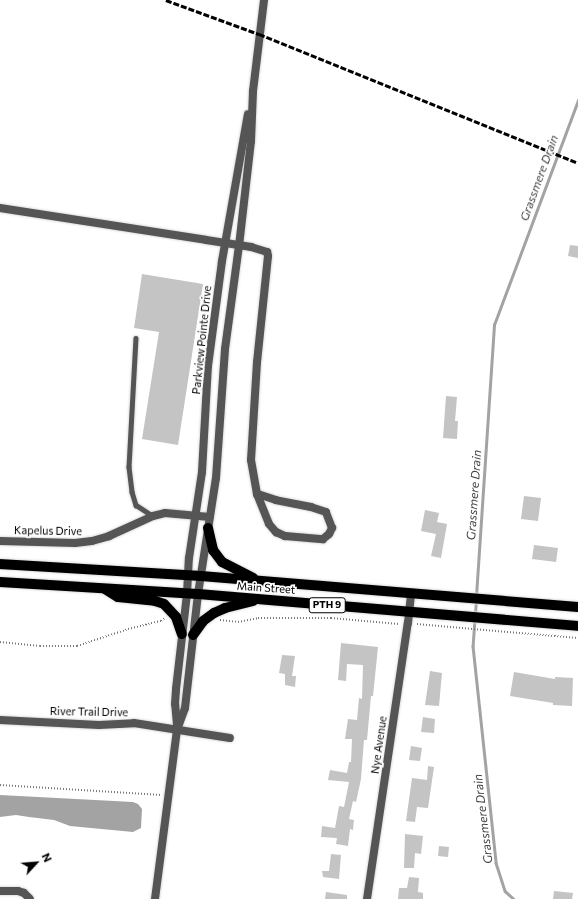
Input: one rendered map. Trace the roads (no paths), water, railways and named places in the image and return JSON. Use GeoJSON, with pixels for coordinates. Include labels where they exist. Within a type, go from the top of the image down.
{"type":"FeatureCollection","features":[{"type":"Feature","properties":{"kind":"main road"},"geometry":{"type":"LineString","coordinates":[[208,528],[214,550],[222,562],[260,581]]}},
{"type":"Feature","properties":{"kind":"main road","name":"Main Street"},"geometry":{"type":"LineString","coordinates":[[0,564],[188,575],[578,607]]}},
{"type":"Feature","properties":{"kind":"main road","name":"Main Street"},"geometry":{"type":"LineString","coordinates":[[0,582],[198,594],[578,626]]}},
{"type":"Feature","properties":{"kind":"main road"},"geometry":{"type":"LineString","coordinates":[[102,587],[118,597],[155,601],[164,604],[176,618],[182,634]]}},
{"type":"Feature","properties":{"kind":"main road"},"geometry":{"type":"LineString","coordinates":[[193,635],[202,621],[214,613],[225,608],[262,599]]}},
{"type":"Feature","properties":{"kind":"street","name":"Parkview Pointe Drive"},"geometry":{"type":"LineString","coordinates":[[187,594],[195,515],[202,472],[208,366],[224,244],[253,91],[264,0]]}},
{"type":"Feature","properties":{"kind":"street","name":"Parkview Pointe Drive"},"geometry":{"type":"LineString","coordinates":[[198,594],[216,478],[225,349],[251,141],[253,91]]}},
{"type":"Feature","properties":{"kind":"street"},"geometry":{"type":"LineString","coordinates":[[0,208],[264,250],[268,256],[257,362],[251,460],[257,494],[269,524],[276,532],[285,536],[323,539],[329,534],[332,528],[326,512],[257,494]]}},
{"type":"Feature","properties":{"kind":"street","name":"Kapelus Drive"},"geometry":{"type":"LineString","coordinates":[[0,541],[92,542],[153,516],[165,513],[210,517]]}},
{"type":"Feature","properties":{"kind":"street"},"geometry":{"type":"LineString","coordinates":[[155,899],[177,730],[175,704],[187,594]]}},
{"type":"Feature","properties":{"kind":"street"},"geometry":{"type":"LineString","coordinates":[[177,730],[185,708],[198,594]]}},
{"type":"Feature","properties":{"kind":"street","name":"Nye Avenue"},"geometry":{"type":"LineString","coordinates":[[367,899],[410,611],[411,594]]}},
{"type":"Feature","properties":{"kind":"street","name":"River Trail Drive"},"geometry":{"type":"LineString","coordinates":[[0,720],[100,725],[134,723],[230,738]]}},
{"type":"Feature","properties":{"kind":"street"},"geometry":{"type":"LineString","coordinates":[[0,891],[18,891],[24,893],[30,899]]}},
{"type":"Feature","properties":{"kind":"lane"},"geometry":{"type":"LineString","coordinates":[[136,338],[128,466],[132,492],[136,505],[153,516]]}},
{"type":"Feature","properties":{"kind":"waterway","name":"Grassmere Drain"},"geometry":{"type":"LineString","coordinates":[[476,596],[494,325],[578,100]]}},
{"type":"Feature","properties":{"kind":"waterway","name":"Grassmere Drain"},"geometry":{"type":"LineString","coordinates":[[475,614],[476,601]]}},
{"type":"Feature","properties":{"kind":"waterway","name":"Grassmere Drain"},"geometry":{"type":"LineString","coordinates":[[475,619],[473,646],[496,863],[505,891],[514,899]]}},
{"type":"Feature","properties":{"kind":"railway"},"geometry":{"type":"LineString","coordinates":[[166,0],[259,34],[578,163]]}}]}
